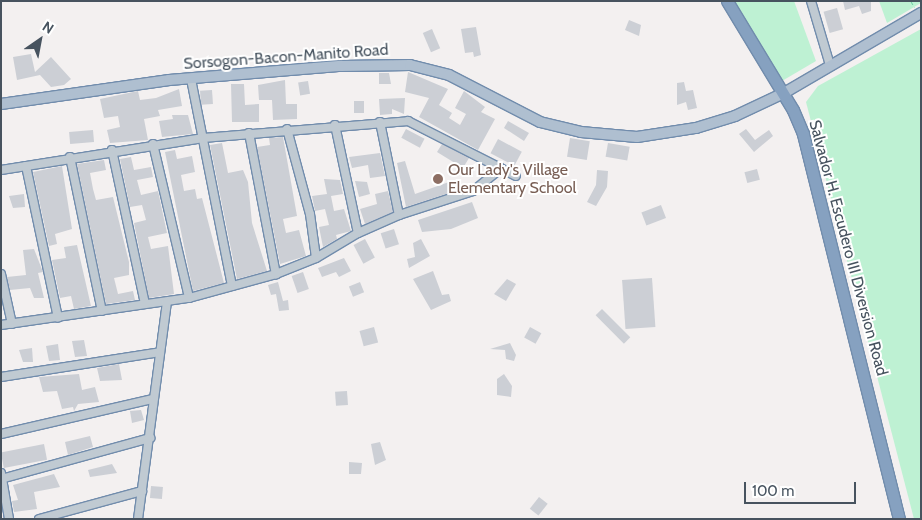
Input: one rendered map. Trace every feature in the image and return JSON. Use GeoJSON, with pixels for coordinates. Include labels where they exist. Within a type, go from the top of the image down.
{"type":"FeatureCollection","features":[{"type":"Feature","properties":{"kind":"highway","name":"Salvador H. Escudero III Diversion Road"},"geometry":{"type":"LineString","coordinates":[[727,1],[799,120],[899,519]]}},
{"type":"Feature","properties":{"kind":"main road","name":"Sorsogon-Bacon-Manito Road"},"geometry":{"type":"LineString","coordinates":[[1,104],[191,79],[341,66],[410,65],[449,75],[540,122],[581,132],[637,137],[718,122],[784,93],[921,13]]}},
{"type":"Feature","properties":{"kind":"street"},"geometry":{"type":"LineString","coordinates":[[811,1],[830,65]]}},
{"type":"Feature","properties":{"kind":"street"},"geometry":{"type":"LineString","coordinates":[[191,79],[232,286]]}},
{"type":"Feature","properties":{"kind":"street"},"geometry":{"type":"LineString","coordinates":[[1,170],[153,144],[287,129],[408,121],[516,176]]}},
{"type":"Feature","properties":{"kind":"street"},"geometry":{"type":"LineString","coordinates":[[380,122],[400,215]]}},
{"type":"Feature","properties":{"kind":"street"},"geometry":{"type":"LineString","coordinates":[[335,125],[358,233]]}},
{"type":"Feature","properties":{"kind":"street"},"geometry":{"type":"LineString","coordinates":[[287,129],[310,214],[316,258]]}},
{"type":"Feature","properties":{"kind":"street"},"geometry":{"type":"LineString","coordinates":[[249,133],[276,274]]}},
{"type":"Feature","properties":{"kind":"street"},"geometry":{"type":"LineString","coordinates":[[153,144],[189,298]]}},
{"type":"Feature","properties":{"kind":"street"},"geometry":{"type":"LineString","coordinates":[[112,150],[144,304]]}},
{"type":"Feature","properties":{"kind":"street"},"geometry":{"type":"LineString","coordinates":[[70,157],[102,310]]}},
{"type":"Feature","properties":{"kind":"street"},"geometry":{"type":"LineString","coordinates":[[26,166],[58,318]]}},
{"type":"Feature","properties":{"kind":"street"},"geometry":{"type":"LineString","coordinates":[[1,325],[189,298],[276,274],[316,258],[358,233],[400,215],[473,192],[501,168]]}},
{"type":"Feature","properties":{"kind":"street"},"geometry":{"type":"LineString","coordinates":[[1,274],[12,324]]}},
{"type":"Feature","properties":{"kind":"street"},"geometry":{"type":"LineString","coordinates":[[138,519],[167,302]]}},
{"type":"Feature","properties":{"kind":"street"},"geometry":{"type":"LineString","coordinates":[[1,377],[160,352]]}},
{"type":"Feature","properties":{"kind":"street"},"geometry":{"type":"LineString","coordinates":[[1,434],[153,399]]}},
{"type":"Feature","properties":{"kind":"street"},"geometry":{"type":"LineString","coordinates":[[9,519],[2,477],[150,438]]}},
{"type":"Feature","properties":{"kind":"street"},"geometry":{"type":"LineString","coordinates":[[39,519],[142,491]]}},
{"type":"Feature","properties":{"kind":"green space"},"geometry":{"type":"Polygon","coordinates":[[[734,1],[794,1],[816,61],[782,81],[734,1]]]}},
{"type":"Feature","properties":{"kind":"green space"},"geometry":{"type":"Polygon","coordinates":[[[879,1],[921,1],[921,3],[887,23],[879,1]]]}},
{"type":"Feature","properties":{"kind":"green space"},"geometry":{"type":"Polygon","coordinates":[[[921,29],[921,519],[914,519],[806,102],[818,86],[921,29]]]}},
{"type":"Feature","properties":{"kind":"building"},"geometry":{"type":"Polygon","coordinates":[[[843,1],[871,1],[871,11],[862,14],[859,6],[845,10],[843,1]]]}},
{"type":"Feature","properties":{"kind":"building"},"geometry":{"type":"Polygon","coordinates":[[[837,8],[843,29],[830,33],[824,12],[837,8]]]}},
{"type":"Feature","properties":{"kind":"building"},"geometry":{"type":"Polygon","coordinates":[[[629,20],[641,25],[639,36],[625,30],[629,20]]]}},
{"type":"Feature","properties":{"kind":"building"},"geometry":{"type":"Polygon","coordinates":[[[476,27],[481,55],[474,57],[473,52],[465,53],[461,29],[476,27]]]}},
{"type":"Feature","properties":{"kind":"building"},"geometry":{"type":"Polygon","coordinates":[[[432,29],[440,48],[431,52],[423,33],[432,29]]]}},
{"type":"Feature","properties":{"kind":"building"},"geometry":{"type":"Polygon","coordinates":[[[31,54],[35,72],[51,57],[71,79],[64,85],[51,87],[40,75],[17,80],[13,57],[31,54]]]}},
{"type":"Feature","properties":{"kind":"building"},"geometry":{"type":"Polygon","coordinates":[[[408,72],[448,89],[439,105],[452,113],[449,118],[460,125],[466,114],[455,108],[464,91],[485,107],[481,112],[495,119],[478,150],[419,117],[429,98],[405,92],[408,72]]]}},
{"type":"Feature","properties":{"kind":"building"},"geometry":{"type":"Polygon","coordinates":[[[379,73],[389,73],[391,84],[379,84],[379,73]]]}},
{"type":"Feature","properties":{"kind":"building"},"geometry":{"type":"Polygon","coordinates":[[[285,80],[286,104],[297,104],[297,119],[273,120],[272,100],[259,100],[258,85],[285,80]]]}},
{"type":"Feature","properties":{"kind":"building"},"geometry":{"type":"Polygon","coordinates":[[[308,81],[310,94],[300,95],[298,83],[308,81]]]}},
{"type":"Feature","properties":{"kind":"building"},"geometry":{"type":"Polygon","coordinates":[[[684,82],[686,91],[693,90],[697,108],[688,110],[686,102],[677,105],[677,83],[684,82]]]}},
{"type":"Feature","properties":{"kind":"building"},"geometry":{"type":"Polygon","coordinates":[[[231,84],[244,84],[245,105],[259,104],[259,122],[232,122],[231,84]]]}},
{"type":"Feature","properties":{"kind":"building"},"geometry":{"type":"Polygon","coordinates":[[[179,89],[182,106],[158,110],[160,116],[144,119],[148,140],[110,143],[107,130],[120,127],[118,116],[104,118],[100,99],[138,91],[140,100],[156,98],[179,89]]]}},
{"type":"Feature","properties":{"kind":"building"},"geometry":{"type":"Polygon","coordinates":[[[212,90],[213,104],[201,105],[200,91],[212,90]]]}},
{"type":"Feature","properties":{"kind":"building"},"geometry":{"type":"Polygon","coordinates":[[[405,98],[404,114],[392,109],[392,114],[380,115],[379,99],[405,98]]]}},
{"type":"Feature","properties":{"kind":"building"},"geometry":{"type":"Polygon","coordinates":[[[354,101],[364,101],[364,113],[354,113],[354,101]]]}},
{"type":"Feature","properties":{"kind":"building"},"geometry":{"type":"Polygon","coordinates":[[[172,115],[188,115],[193,134],[162,137],[159,121],[173,119],[172,115]]]}},
{"type":"Feature","properties":{"kind":"building"},"geometry":{"type":"Polygon","coordinates":[[[508,121],[529,133],[524,141],[504,128],[508,121]]]}},
{"type":"Feature","properties":{"kind":"building"},"geometry":{"type":"Polygon","coordinates":[[[406,129],[425,139],[420,148],[401,138],[406,129]]]}},
{"type":"Feature","properties":{"kind":"building"},"geometry":{"type":"Polygon","coordinates":[[[746,129],[755,140],[769,130],[773,136],[754,152],[739,134],[746,129]]]}},
{"type":"Feature","properties":{"kind":"building"},"geometry":{"type":"Polygon","coordinates":[[[93,130],[94,142],[70,144],[69,132],[93,130]]]}},
{"type":"Feature","properties":{"kind":"building"},"geometry":{"type":"Polygon","coordinates":[[[283,137],[297,216],[283,219],[286,233],[299,230],[306,256],[280,264],[257,147],[270,145],[269,138],[283,137]]]}},
{"type":"Feature","properties":{"kind":"building"},"geometry":{"type":"Polygon","coordinates":[[[570,138],[590,141],[587,160],[567,157],[570,138]]]}},
{"type":"Feature","properties":{"kind":"building"},"geometry":{"type":"Polygon","coordinates":[[[498,139],[522,152],[514,166],[490,153],[498,139]]]}},
{"type":"Feature","properties":{"kind":"building"},"geometry":{"type":"Polygon","coordinates":[[[222,143],[228,173],[243,170],[248,182],[252,223],[267,271],[237,279],[210,145],[222,143]]]}},
{"type":"Feature","properties":{"kind":"building"},"geometry":{"type":"Polygon","coordinates":[[[608,143],[630,147],[627,161],[606,157],[608,143]]]}},
{"type":"Feature","properties":{"kind":"building"},"geometry":{"type":"Polygon","coordinates":[[[442,144],[469,158],[463,168],[437,152],[442,144]]]}},
{"type":"Feature","properties":{"kind":"building"},"geometry":{"type":"Polygon","coordinates":[[[175,150],[177,159],[192,156],[195,172],[181,175],[184,191],[195,189],[197,199],[202,198],[224,283],[193,291],[165,152],[175,150]]]}},
{"type":"Feature","properties":{"kind":"building"},"geometry":{"type":"Polygon","coordinates":[[[380,153],[385,176],[370,178],[368,165],[352,168],[349,157],[380,153]]]}},
{"type":"Feature","properties":{"kind":"building"},"geometry":{"type":"Polygon","coordinates":[[[131,157],[134,170],[151,167],[153,177],[137,180],[141,195],[158,191],[167,233],[148,237],[151,249],[168,246],[174,294],[149,298],[134,223],[146,220],[142,205],[130,207],[120,159],[131,157]]]}},
{"type":"Feature","properties":{"kind":"building"},"geometry":{"type":"Polygon","coordinates":[[[104,160],[106,170],[90,173],[93,189],[96,200],[113,197],[129,262],[129,275],[114,278],[118,294],[133,291],[135,300],[106,304],[77,164],[104,160]]]}},
{"type":"Feature","properties":{"kind":"building"},"geometry":{"type":"Polygon","coordinates":[[[405,161],[415,194],[449,182],[452,192],[406,207],[397,163],[405,161]]]}},
{"type":"Feature","properties":{"kind":"building"},"geometry":{"type":"Polygon","coordinates":[[[62,166],[72,229],[55,234],[57,244],[49,246],[33,172],[62,166]]]}},
{"type":"Feature","properties":{"kind":"building"},"geometry":{"type":"Polygon","coordinates":[[[757,169],[760,180],[747,183],[744,172],[757,169]]]}},
{"type":"Feature","properties":{"kind":"building"},"geometry":{"type":"Polygon","coordinates":[[[597,170],[608,171],[607,187],[596,206],[587,202],[596,185],[597,170]]]}},
{"type":"Feature","properties":{"kind":"building"},"geometry":{"type":"Polygon","coordinates":[[[324,179],[340,180],[343,194],[331,196],[334,211],[344,209],[351,231],[336,235],[337,239],[323,247],[319,227],[329,225],[325,209],[315,211],[312,196],[327,194],[324,179]]]}},
{"type":"Feature","properties":{"kind":"building"},"geometry":{"type":"Polygon","coordinates":[[[355,181],[367,182],[370,194],[359,197],[355,181]]]}},
{"type":"Feature","properties":{"kind":"building"},"geometry":{"type":"Polygon","coordinates":[[[388,191],[393,212],[365,224],[360,209],[377,204],[375,194],[388,191]]]}},
{"type":"Feature","properties":{"kind":"building"},"geometry":{"type":"Polygon","coordinates":[[[24,194],[25,207],[13,208],[9,196],[24,194]]]}},
{"type":"Feature","properties":{"kind":"building"},"geometry":{"type":"Polygon","coordinates":[[[472,202],[478,218],[451,229],[422,232],[418,220],[472,202]]]}},
{"type":"Feature","properties":{"kind":"building"},"geometry":{"type":"Polygon","coordinates":[[[661,205],[666,218],[646,226],[641,213],[661,205]]]}},
{"type":"Feature","properties":{"kind":"building"},"geometry":{"type":"Polygon","coordinates":[[[394,229],[399,244],[386,249],[381,233],[394,229]]]}},
{"type":"Feature","properties":{"kind":"building"},"geometry":{"type":"Polygon","coordinates":[[[365,239],[375,258],[363,264],[354,245],[365,239]]]}},
{"type":"Feature","properties":{"kind":"building"},"geometry":{"type":"Polygon","coordinates":[[[421,239],[430,256],[409,268],[407,259],[415,257],[413,243],[421,239]]]}},
{"type":"Feature","properties":{"kind":"building"},"geometry":{"type":"Polygon","coordinates":[[[77,245],[91,306],[74,309],[71,296],[60,298],[52,260],[66,258],[64,247],[77,245]]]}},
{"type":"Feature","properties":{"kind":"building"},"geometry":{"type":"Polygon","coordinates":[[[34,249],[43,272],[38,273],[44,298],[34,298],[30,288],[10,290],[7,277],[26,275],[23,250],[34,249]]]}},
{"type":"Feature","properties":{"kind":"building"},"geometry":{"type":"Polygon","coordinates":[[[344,258],[351,271],[339,277],[336,272],[322,277],[318,268],[344,258]]]}},
{"type":"Feature","properties":{"kind":"building"},"geometry":{"type":"Polygon","coordinates":[[[433,271],[442,295],[449,294],[451,301],[431,310],[413,279],[433,271]]]}},
{"type":"Feature","properties":{"kind":"building"},"geometry":{"type":"Polygon","coordinates":[[[303,272],[309,289],[298,293],[292,276],[303,272]]]}},
{"type":"Feature","properties":{"kind":"building"},"geometry":{"type":"Polygon","coordinates":[[[652,278],[655,327],[625,329],[622,280],[652,278]]]}},
{"type":"Feature","properties":{"kind":"building"},"geometry":{"type":"Polygon","coordinates":[[[507,279],[516,284],[506,301],[494,294],[507,279]]]}},
{"type":"Feature","properties":{"kind":"building"},"geometry":{"type":"Polygon","coordinates":[[[278,282],[283,301],[288,300],[289,310],[279,311],[276,294],[271,295],[268,285],[278,282]]]}},
{"type":"Feature","properties":{"kind":"building"},"geometry":{"type":"Polygon","coordinates":[[[360,282],[364,292],[353,297],[349,286],[360,282]]]}},
{"type":"Feature","properties":{"kind":"building"},"geometry":{"type":"Polygon","coordinates":[[[602,309],[630,337],[624,344],[596,315],[602,309]]]}},
{"type":"Feature","properties":{"kind":"building"},"geometry":{"type":"Polygon","coordinates":[[[374,327],[378,342],[364,346],[360,331],[374,327]]]}},
{"type":"Feature","properties":{"kind":"building"},"geometry":{"type":"Polygon","coordinates":[[[530,327],[541,333],[536,344],[524,337],[530,327]]]}},
{"type":"Feature","properties":{"kind":"building"},"geometry":{"type":"Polygon","coordinates":[[[84,340],[87,356],[75,357],[72,341],[84,340]]]}},
{"type":"Feature","properties":{"kind":"building"},"geometry":{"type":"Polygon","coordinates":[[[510,343],[516,355],[514,361],[506,359],[505,350],[490,349],[510,343]]]}},
{"type":"Feature","properties":{"kind":"building"},"geometry":{"type":"Polygon","coordinates":[[[58,344],[60,360],[49,361],[46,346],[58,344]]]}},
{"type":"Feature","properties":{"kind":"building"},"geometry":{"type":"Polygon","coordinates":[[[32,348],[33,362],[23,362],[19,350],[32,348]]]}},
{"type":"Feature","properties":{"kind":"building"},"geometry":{"type":"Polygon","coordinates":[[[119,364],[122,380],[100,381],[97,368],[119,364]]]}},
{"type":"Feature","properties":{"kind":"building"},"geometry":{"type":"Polygon","coordinates":[[[79,374],[82,390],[95,387],[99,402],[78,404],[74,411],[73,407],[62,409],[57,391],[43,392],[39,377],[79,374]]]}},
{"type":"Feature","properties":{"kind":"building"},"geometry":{"type":"Polygon","coordinates":[[[504,374],[512,386],[511,397],[497,395],[497,379],[504,374]]]}},
{"type":"Feature","properties":{"kind":"building"},"geometry":{"type":"Polygon","coordinates":[[[347,391],[348,405],[336,406],[335,392],[347,391]]]}},
{"type":"Feature","properties":{"kind":"building"},"geometry":{"type":"Polygon","coordinates":[[[141,410],[144,420],[132,423],[130,411],[141,410]]]}},
{"type":"Feature","properties":{"kind":"building"},"geometry":{"type":"Polygon","coordinates":[[[90,436],[93,447],[68,455],[65,442],[90,436]]]}},
{"type":"Feature","properties":{"kind":"building"},"geometry":{"type":"Polygon","coordinates":[[[380,442],[386,460],[375,465],[371,444],[380,442]]]}},
{"type":"Feature","properties":{"kind":"building"},"geometry":{"type":"Polygon","coordinates":[[[44,444],[47,460],[4,468],[1,452],[44,444]]]}},
{"type":"Feature","properties":{"kind":"building"},"geometry":{"type":"Polygon","coordinates":[[[349,462],[362,463],[361,474],[349,474],[349,462]]]}},
{"type":"Feature","properties":{"kind":"building"},"geometry":{"type":"Polygon","coordinates":[[[112,464],[117,473],[90,477],[88,470],[112,464]]]}},
{"type":"Feature","properties":{"kind":"building"},"geometry":{"type":"Polygon","coordinates":[[[54,474],[60,487],[34,492],[37,509],[14,512],[12,501],[18,500],[13,485],[54,474]]]}},
{"type":"Feature","properties":{"kind":"building"},"geometry":{"type":"Polygon","coordinates":[[[151,486],[163,487],[162,499],[150,498],[151,486]]]}},
{"type":"Feature","properties":{"kind":"building"},"geometry":{"type":"Polygon","coordinates":[[[539,497],[548,504],[538,516],[530,509],[539,497]]]}},
{"type":"Feature","properties":{"kind":"place","name":"Our Lady's Village Elementary School"},"geometry":{"type":"Point","coordinates":[438,179]}}]}
